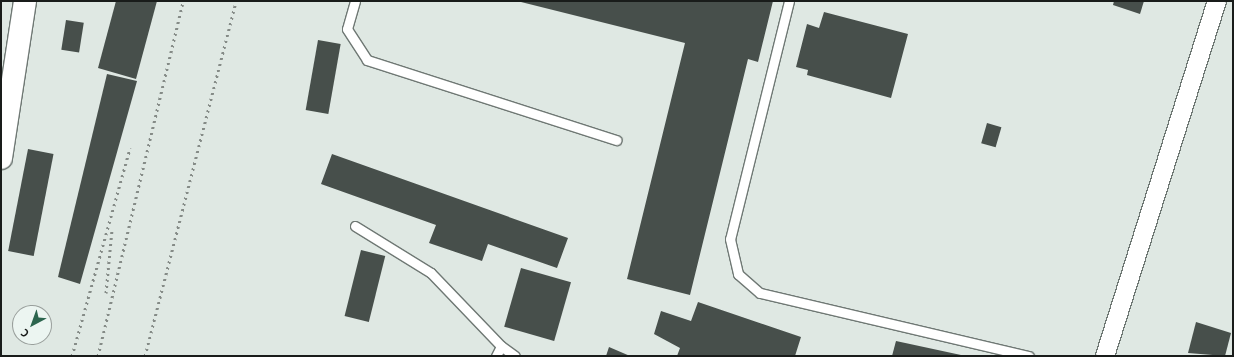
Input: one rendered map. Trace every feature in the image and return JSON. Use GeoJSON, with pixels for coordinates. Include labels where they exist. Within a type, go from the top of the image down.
{"type":"FeatureCollection","features":[{"type":"Feature","properties":{"kind":"street"},"geometry":{"type":"LineString","coordinates":[[1,158],[24,1]]}},
{"type":"Feature","properties":{"kind":"street"},"geometry":{"type":"LineString","coordinates":[[1106,356],[1217,1]]}},
{"type":"Feature","properties":{"kind":"lane"},"geometry":{"type":"LineString","coordinates":[[355,1],[347,29],[367,60],[616,140]]}},
{"type":"Feature","properties":{"kind":"lane"},"geometry":{"type":"LineString","coordinates":[[789,1],[730,239],[738,274],[760,293],[1029,356]]}},
{"type":"Feature","properties":{"kind":"lane"},"geometry":{"type":"LineString","coordinates":[[355,226],[431,273],[500,346],[516,356]]}},
{"type":"Feature","properties":{"kind":"lane"},"geometry":{"type":"LineString","coordinates":[[496,356],[500,346]]}},
{"type":"Feature","properties":{"kind":"building"},"geometry":{"type":"Polygon","coordinates":[[[116,1],[157,1],[136,79],[98,68],[116,1]]]}},
{"type":"Feature","properties":{"kind":"building"},"geometry":{"type":"Polygon","coordinates":[[[517,1],[773,1],[758,62],[748,59],[690,295],[627,279],[685,43],[517,1]]]}},
{"type":"Feature","properties":{"kind":"building"},"geometry":{"type":"Polygon","coordinates":[[[1114,1],[1144,1],[1140,14],[1113,5],[1114,1]]]}},
{"type":"Feature","properties":{"kind":"building"},"geometry":{"type":"Polygon","coordinates":[[[824,12],[908,34],[891,98],[807,75],[808,70],[796,67],[807,24],[819,28],[824,12]]]}},
{"type":"Feature","properties":{"kind":"building"},"geometry":{"type":"Polygon","coordinates":[[[66,20],[84,23],[79,52],[61,50],[66,20]]]}},
{"type":"Feature","properties":{"kind":"building"},"geometry":{"type":"Polygon","coordinates":[[[318,40],[341,44],[328,114],[306,110],[318,40]]]}},
{"type":"Feature","properties":{"kind":"building"},"geometry":{"type":"Polygon","coordinates":[[[107,74],[137,81],[80,284],[58,277],[107,74]]]}},
{"type":"Feature","properties":{"kind":"building"},"geometry":{"type":"Polygon","coordinates":[[[987,123],[1001,127],[996,147],[981,143],[987,123]]]}},
{"type":"Feature","properties":{"kind":"building"},"geometry":{"type":"Polygon","coordinates":[[[28,149],[54,154],[34,256],[8,251],[28,149]]]}},
{"type":"Feature","properties":{"kind":"building"},"geometry":{"type":"Polygon","coordinates":[[[332,154],[568,238],[557,268],[488,244],[482,261],[429,243],[436,225],[321,184],[332,154]]]}},
{"type":"Feature","properties":{"kind":"building"},"geometry":{"type":"Polygon","coordinates":[[[361,250],[385,256],[369,322],[345,316],[361,250]]]}},
{"type":"Feature","properties":{"kind":"building"},"geometry":{"type":"Polygon","coordinates":[[[521,268],[571,282],[554,341],[504,327],[521,268]]]}},
{"type":"Feature","properties":{"kind":"building"},"geometry":{"type":"Polygon","coordinates":[[[698,302],[801,337],[795,356],[677,356],[680,348],[654,334],[661,311],[691,321],[698,302]]]}},
{"type":"Feature","properties":{"kind":"building"},"geometry":{"type":"Polygon","coordinates":[[[1196,322],[1231,333],[1225,356],[1188,353],[1196,322]]]}},
{"type":"Feature","properties":{"kind":"building"},"geometry":{"type":"Polygon","coordinates":[[[896,341],[961,355],[961,356],[892,356],[896,341]]]}},
{"type":"Feature","properties":{"kind":"building"},"geometry":{"type":"Polygon","coordinates":[[[609,347],[630,356],[606,356],[609,347]]]}},
{"type":"Feature","properties":{"kind":"railway"},"geometry":{"type":"LineString","coordinates":[[98,356],[183,1]]}},
{"type":"Feature","properties":{"kind":"railway"},"geometry":{"type":"LineString","coordinates":[[145,356],[236,1]]}},
{"type":"Feature","properties":{"kind":"railway"},"geometry":{"type":"LineString","coordinates":[[72,356],[130,148]]}},
{"type":"Feature","properties":{"kind":"railway"},"geometry":{"type":"LineString","coordinates":[[106,293],[112,230]]}}]}
